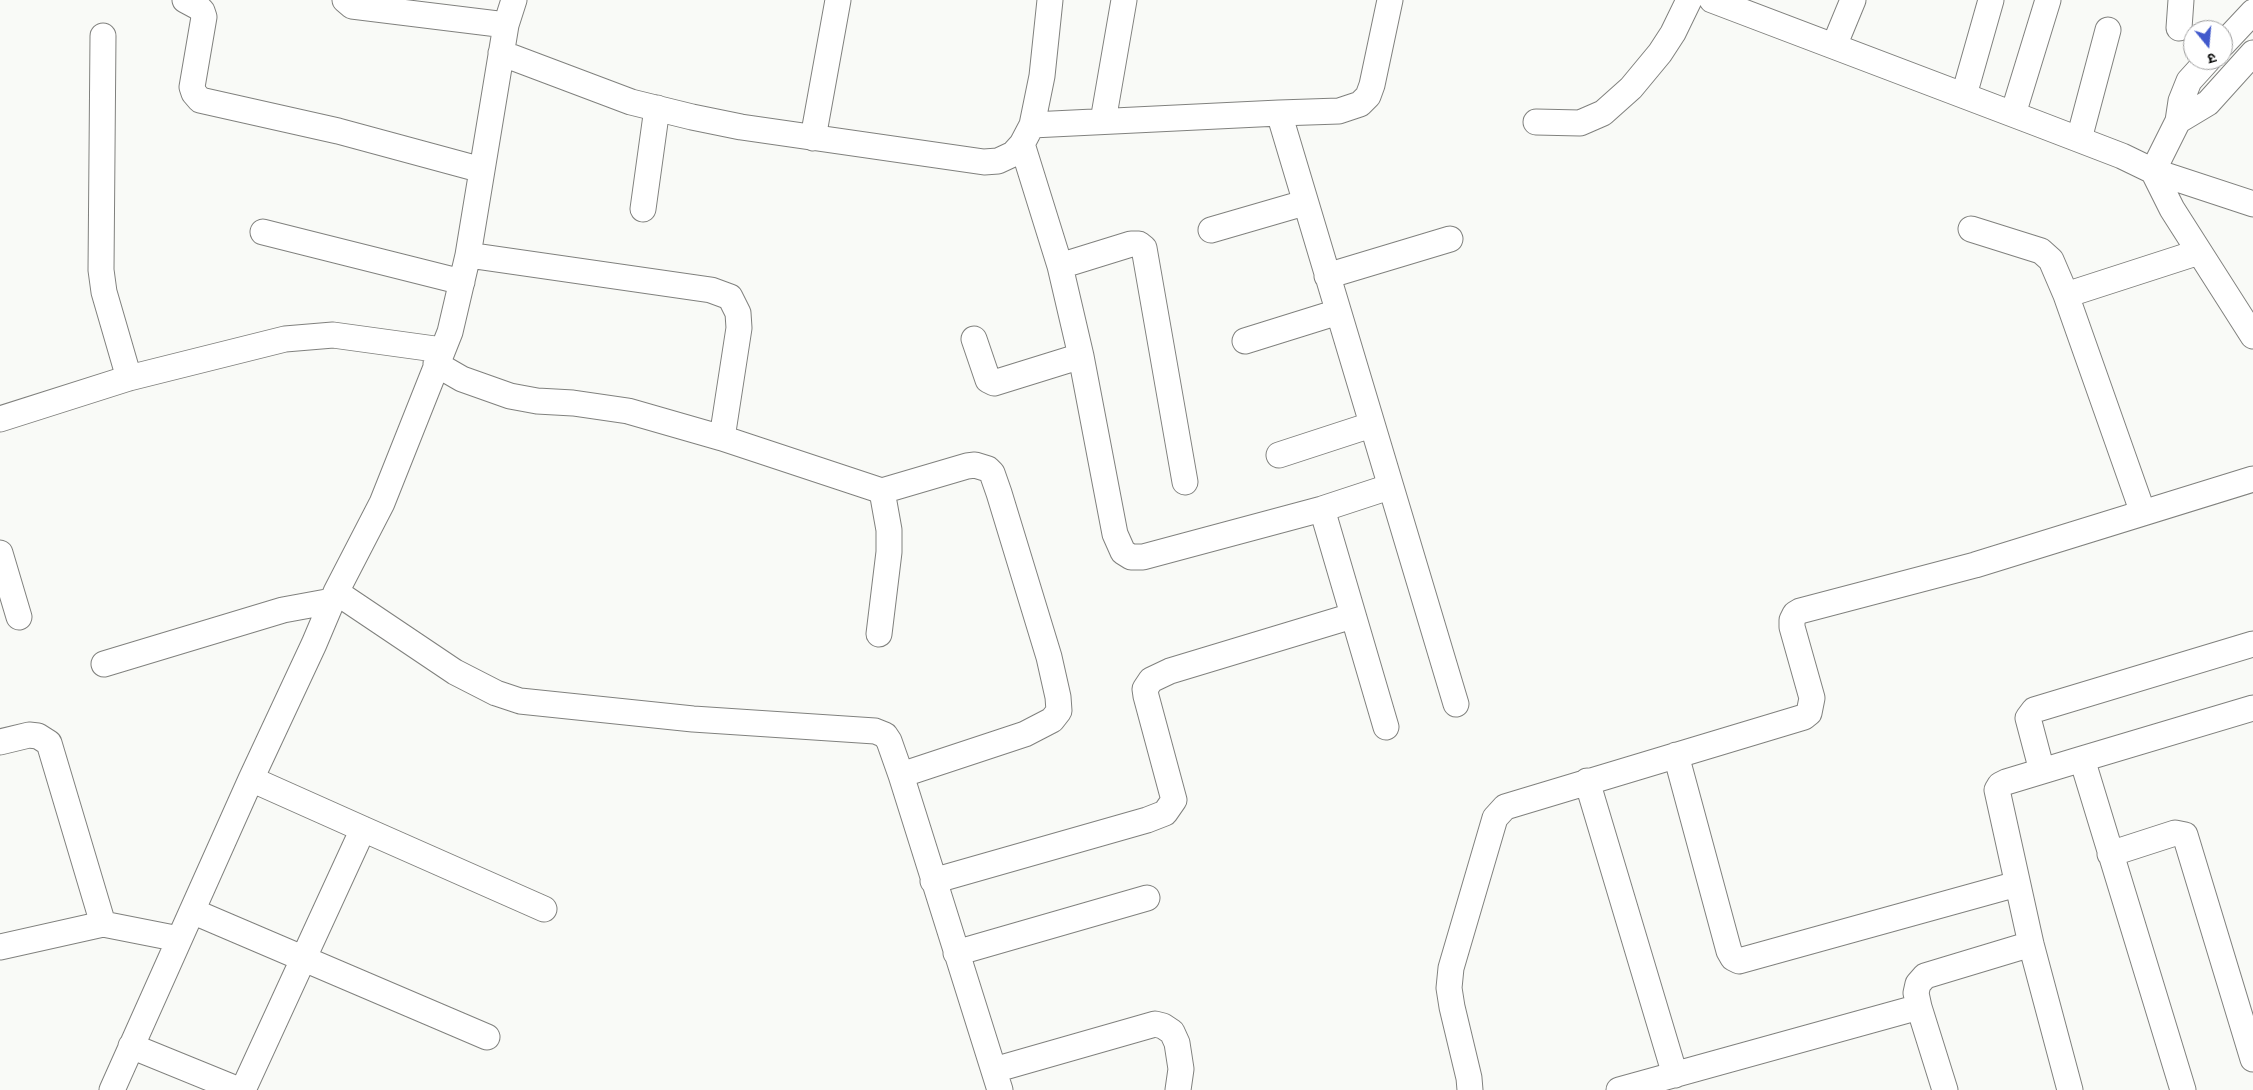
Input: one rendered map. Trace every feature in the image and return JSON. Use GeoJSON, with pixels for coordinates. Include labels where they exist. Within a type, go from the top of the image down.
{"type":"FeatureCollection","features":[{"type":"Feature","properties":{"kind":"street"},"geometry":{"type":"LineString","coordinates":[[185,0],[198,7],[204,17],[192,87],[200,100],[338,132],[482,170]]}},
{"type":"Feature","properties":{"kind":"street"},"geometry":{"type":"LineString","coordinates":[[345,0],[352,6],[506,25]]}},
{"type":"Feature","properties":{"kind":"street"},"geometry":{"type":"LineString","coordinates":[[112,1090],[334,596],[382,503],[450,332],[468,255],[506,25],[514,0]]}},
{"type":"Feature","properties":{"kind":"street"},"geometry":{"type":"LineString","coordinates":[[813,138],[838,0]]}},
{"type":"Feature","properties":{"kind":"street"},"geometry":{"type":"LineString","coordinates":[[501,54],[631,102],[741,127],[984,162],[998,161],[1013,154],[1027,134],[1042,76],[1050,0]]}},
{"type":"Feature","properties":{"kind":"street"},"geometry":{"type":"LineString","coordinates":[[1103,121],[1124,0]]}},
{"type":"Feature","properties":{"kind":"street"},"geometry":{"type":"LineString","coordinates":[[1027,134],[1103,121],[1339,111],[1360,104],[1368,96],[1372,85],[1390,0]]}},
{"type":"Feature","properties":{"kind":"street"},"geometry":{"type":"LineString","coordinates":[[1536,122],[1580,123],[1602,113],[1631,88],[1660,53],[1673,33],[1689,0]]}},
{"type":"Feature","properties":{"kind":"street"},"geometry":{"type":"LineString","coordinates":[[1712,0],[2079,139],[2122,156],[2153,172],[2253,204]]}},
{"type":"Feature","properties":{"kind":"street"},"geometry":{"type":"LineString","coordinates":[[1834,46],[1852,0]]}},
{"type":"Feature","properties":{"kind":"street"},"geometry":{"type":"LineString","coordinates":[[1964,95],[1991,0]]}},
{"type":"Feature","properties":{"kind":"street"},"geometry":{"type":"LineString","coordinates":[[2013,114],[2048,0]]}},
{"type":"Feature","properties":{"kind":"street"},"geometry":{"type":"LineString","coordinates":[[2179,28],[2181,0]]}},
{"type":"Feature","properties":{"kind":"street"},"geometry":{"type":"LineString","coordinates":[[2233,33],[2253,12]]}},
{"type":"Feature","properties":{"kind":"street"},"geometry":{"type":"LineString","coordinates":[[2079,139],[2108,30]]}},
{"type":"Feature","properties":{"kind":"street"},"geometry":{"type":"LineString","coordinates":[[103,36],[101,270],[104,292],[129,378]]}},
{"type":"Feature","properties":{"kind":"street"},"geometry":{"type":"LineString","coordinates":[[2178,121],[2208,103],[2253,54]]}},
{"type":"Feature","properties":{"kind":"street"},"geometry":{"type":"LineString","coordinates":[[2153,172],[2178,121],[2181,101],[2189,81],[2199,70]]}},
{"type":"Feature","properties":{"kind":"street"},"geometry":{"type":"LineString","coordinates":[[643,209],[656,108]]}},
{"type":"Feature","properties":{"kind":"street"},"geometry":{"type":"LineString","coordinates":[[1278,113],[1456,704]]}},
{"type":"Feature","properties":{"kind":"street"},"geometry":{"type":"LineString","coordinates":[[1027,134],[1081,356],[1114,534],[1123,552],[1131,557],[1143,557],[1322,509],[1390,487]]}},
{"type":"Feature","properties":{"kind":"street"},"geometry":{"type":"LineString","coordinates":[[2153,172],[2172,209],[2198,252],[2253,336]]}},
{"type":"Feature","properties":{"kind":"street"},"geometry":{"type":"LineString","coordinates":[[1211,230],[1304,203]]}},
{"type":"Feature","properties":{"kind":"street"},"geometry":{"type":"LineString","coordinates":[[1970,229],[2041,251],[2051,260],[2066,295],[2143,513]]}},
{"type":"Feature","properties":{"kind":"street"},"geometry":{"type":"LineString","coordinates":[[263,232],[462,282]]}},
{"type":"Feature","properties":{"kind":"street"},"geometry":{"type":"LineString","coordinates":[[1327,276],[1450,239]]}},
{"type":"Feature","properties":{"kind":"street"},"geometry":{"type":"LineString","coordinates":[[1060,266],[1131,244],[1139,244],[1144,248],[1185,482]]}},
{"type":"Feature","properties":{"kind":"street"},"geometry":{"type":"LineString","coordinates":[[2066,295],[2198,252]]}},
{"type":"Feature","properties":{"kind":"street"},"geometry":{"type":"LineString","coordinates":[[468,255],[711,290],[730,297],[738,313],[739,328],[722,438]]}},
{"type":"Feature","properties":{"kind":"street"},"geometry":{"type":"LineString","coordinates":[[1245,342],[1338,312]]}},
{"type":"Feature","properties":{"kind":"street"},"geometry":{"type":"LineString","coordinates":[[0,418],[129,378],[233,351],[305,336],[347,337],[439,357],[462,379],[510,396],[537,401],[573,403],[628,411],[722,438],[882,491],[975,465],[982,466],[992,473],[1049,656],[1059,711],[1052,720],[1025,734],[901,775]]}},
{"type":"Feature","properties":{"kind":"street"},"geometry":{"type":"LineString","coordinates":[[974,339],[988,380],[994,383],[1081,356]]}},
{"type":"Feature","properties":{"kind":"street"},"geometry":{"type":"LineString","coordinates":[[1279,455],[1371,425]]}},
{"type":"Feature","properties":{"kind":"street"},"geometry":{"type":"LineString","coordinates":[[1470,1090],[1469,1078],[1452,1007],[1449,988],[1450,968],[1495,818],[1505,807],[1804,717],[1809,713],[1812,698],[1792,627],[1792,620],[1795,614],[1800,611],[1975,565],[2253,479]]}},
{"type":"Feature","properties":{"kind":"street"},"geometry":{"type":"LineString","coordinates":[[879,634],[889,552],[889,530],[882,491]]}},
{"type":"Feature","properties":{"kind":"street"},"geometry":{"type":"LineString","coordinates":[[1322,509],[1386,727]]}},
{"type":"Feature","properties":{"kind":"street"},"geometry":{"type":"LineString","coordinates":[[0,552],[19,617]]}},
{"type":"Feature","properties":{"kind":"street"},"geometry":{"type":"LineString","coordinates":[[104,664],[334,596],[455,672],[496,693],[520,701],[693,719],[875,731],[885,735],[889,741],[901,775],[997,1080],[1155,1024],[1163,1026],[1172,1032],[1177,1043],[1181,1068],[1178,1090]]}},
{"type":"Feature","properties":{"kind":"street"},"geometry":{"type":"LineString","coordinates":[[933,881],[1147,820],[1165,813],[1174,800],[1146,696],[1145,689],[1151,680],[1170,671],[1352,616]]}},
{"type":"Feature","properties":{"kind":"street"},"geometry":{"type":"LineString","coordinates":[[2042,771],[2028,718],[2034,710],[2253,644]]}},
{"type":"Feature","properties":{"kind":"street"},"geometry":{"type":"LineString","coordinates":[[2070,1090],[2031,944],[1997,790],[2000,785],[2006,782],[2253,708]]}},
{"type":"Feature","properties":{"kind":"street"},"geometry":{"type":"LineString","coordinates":[[0,742],[29,735],[38,736],[49,743],[103,924]]}},
{"type":"Feature","properties":{"kind":"street"},"geometry":{"type":"LineString","coordinates":[[1676,755],[1730,951],[1734,958],[1740,961],[2017,884]]}},
{"type":"Feature","properties":{"kind":"street"},"geometry":{"type":"LineString","coordinates":[[2082,760],[2183,1090]]}},
{"type":"Feature","properties":{"kind":"street"},"geometry":{"type":"LineString","coordinates":[[251,780],[544,909]]}},
{"type":"Feature","properties":{"kind":"street"},"geometry":{"type":"LineString","coordinates":[[1587,781],[1675,1075]]}},
{"type":"Feature","properties":{"kind":"street"},"geometry":{"type":"LineString","coordinates":[[243,1090],[363,829]]}},
{"type":"Feature","properties":{"kind":"street"},"geometry":{"type":"LineString","coordinates":[[2110,854],[2175,834],[2186,835],[2253,1059]]}},
{"type":"Feature","properties":{"kind":"street"},"geometry":{"type":"LineString","coordinates":[[956,953],[1147,898]]}},
{"type":"Feature","properties":{"kind":"street"},"geometry":{"type":"LineString","coordinates":[[192,911],[487,1037]]}},
{"type":"Feature","properties":{"kind":"street"},"geometry":{"type":"LineString","coordinates":[[0,947],[103,924],[179,939]]}},
{"type":"Feature","properties":{"kind":"street"},"geometry":{"type":"LineString","coordinates":[[1945,1090],[1919,1007],[1916,993],[1918,984],[1925,976],[2031,944]]}},
{"type":"Feature","properties":{"kind":"street"},"geometry":{"type":"LineString","coordinates":[[1619,1090],[1919,1007]]}},
{"type":"Feature","properties":{"kind":"street"},"geometry":{"type":"LineString","coordinates":[[131,1046],[239,1090]]}}]}
